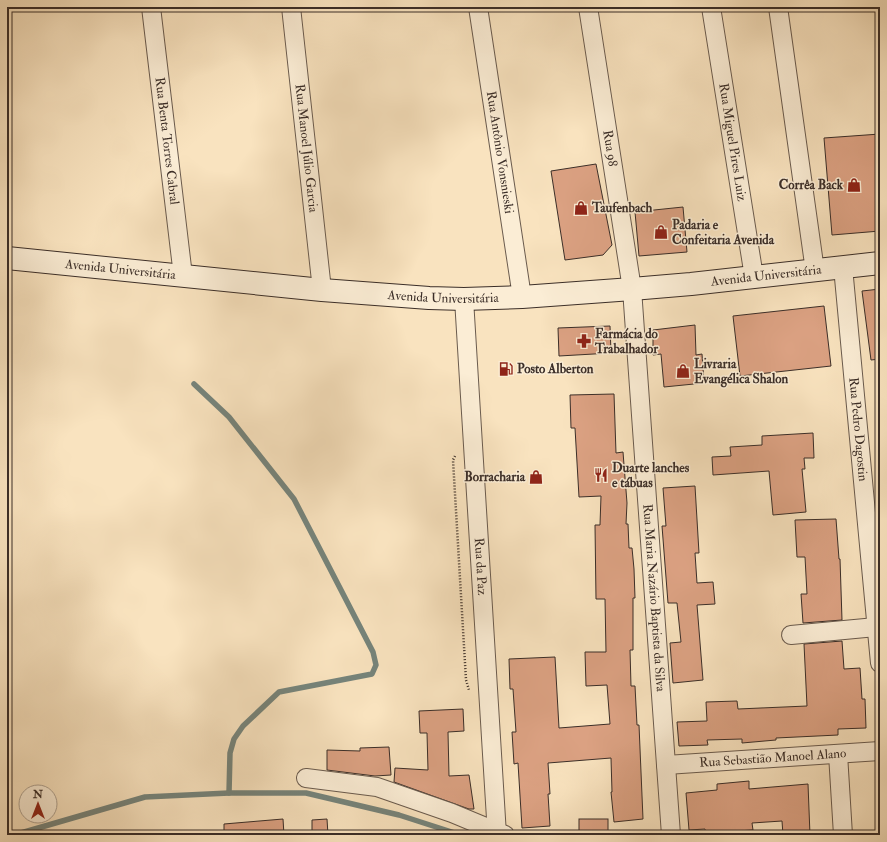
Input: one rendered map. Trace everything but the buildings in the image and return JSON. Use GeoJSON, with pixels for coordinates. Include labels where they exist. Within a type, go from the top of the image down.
{"type":"FeatureCollection","features":[{"type":"Feature","properties":{"kind":"main road","name":"Avenida Universitária"},"geometry":{"type":"LineString","coordinates":[[7,258],[322,290],[421,298],[464,299],[522,298],[632,289],[880,263]]}},
{"type":"Feature","properties":{"kind":"street","name":"Rua Benta Torres Cabral"},"geometry":{"type":"LineString","coordinates":[[151,7],[183,276]]}},
{"type":"Feature","properties":{"kind":"street","name":"Rua Manoel Júlio Garcia"},"geometry":{"type":"LineString","coordinates":[[291,7],[322,290]]}},
{"type":"Feature","properties":{"kind":"street","name":"Rua Antônio Vonsnieski"},"geometry":{"type":"LineString","coordinates":[[478,7],[522,298]]}},
{"type":"Feature","properties":{"kind":"street","name":"Rua 98"},"geometry":{"type":"LineString","coordinates":[[588,7],[632,289]]}},
{"type":"Feature","properties":{"kind":"street","name":"Rua Miguel Pires Luiz"},"geometry":{"type":"LineString","coordinates":[[711,7],[754,277]]}},
{"type":"Feature","properties":{"kind":"street"},"geometry":{"type":"LineString","coordinates":[[778,7],[815,271]]}},
{"type":"Feature","properties":{"kind":"street","name":"Rua Pedro Dagostin"},"geometry":{"type":"LineString","coordinates":[[843,267],[880,663]]}},
{"type":"Feature","properties":{"kind":"street","name":"Rua Maria Nazário Baptista da Silva"},"geometry":{"type":"LineString","coordinates":[[632,289],[671,835]]}},
{"type":"Feature","properties":{"kind":"street","name":"Rua da Paz"},"geometry":{"type":"LineString","coordinates":[[464,299],[500,834]]}},
{"type":"Feature","properties":{"kind":"street"},"geometry":{"type":"LineString","coordinates":[[790,635],[876,626]]}},
{"type":"Feature","properties":{"kind":"street","name":"Rua Sebastião Manoel Alano"},"geometry":{"type":"LineString","coordinates":[[666,765],[880,751]]}},
{"type":"Feature","properties":{"kind":"street"},"geometry":{"type":"LineString","coordinates":[[838,754],[843,835]]}},
{"type":"Feature","properties":{"kind":"street"},"geometry":{"type":"LineString","coordinates":[[306,778],[377,787],[452,813],[500,834]]}},
{"type":"Feature","properties":{"kind":"waterway"},"geometry":{"type":"LineString","coordinates":[[194,384],[229,417],[294,499],[373,652],[376,665],[372,674],[279,692],[243,726],[234,739],[230,753],[229,793]]}},
{"type":"Feature","properties":{"kind":"waterway"},"geometry":{"type":"LineString","coordinates":[[14,835],[145,797],[229,793],[306,793],[399,815],[461,835]]}},
{"type":"Feature","properties":{"kind":"place","name":"Corrêa Back"},"geometry":{"type":"Point","coordinates":[854,185]}},
{"type":"Feature","properties":{"kind":"place","name":"Taufenbach"},"geometry":{"type":"Point","coordinates":[581,208]}},
{"type":"Feature","properties":{"kind":"place","name":"Padaria e Confeitaria Avenida"},"geometry":{"type":"Point","coordinates":[661,232]}},
{"type":"Feature","properties":{"kind":"place","name":"Farmácia do Trabalhador"},"geometry":{"type":"Point","coordinates":[584,341]}},
{"type":"Feature","properties":{"kind":"place","name":"Posto Alberton"},"geometry":{"type":"Point","coordinates":[506,369]}},
{"type":"Feature","properties":{"kind":"place","name":"Livraria Evangélica Shalon"},"geometry":{"type":"Point","coordinates":[683,371]}},
{"type":"Feature","properties":{"kind":"place","name":"Duarte lanches e tábuas"},"geometry":{"type":"Point","coordinates":[601,475]}},
{"type":"Feature","properties":{"kind":"place","name":"Borracharia"},"geometry":{"type":"Point","coordinates":[536,477]}}]}
